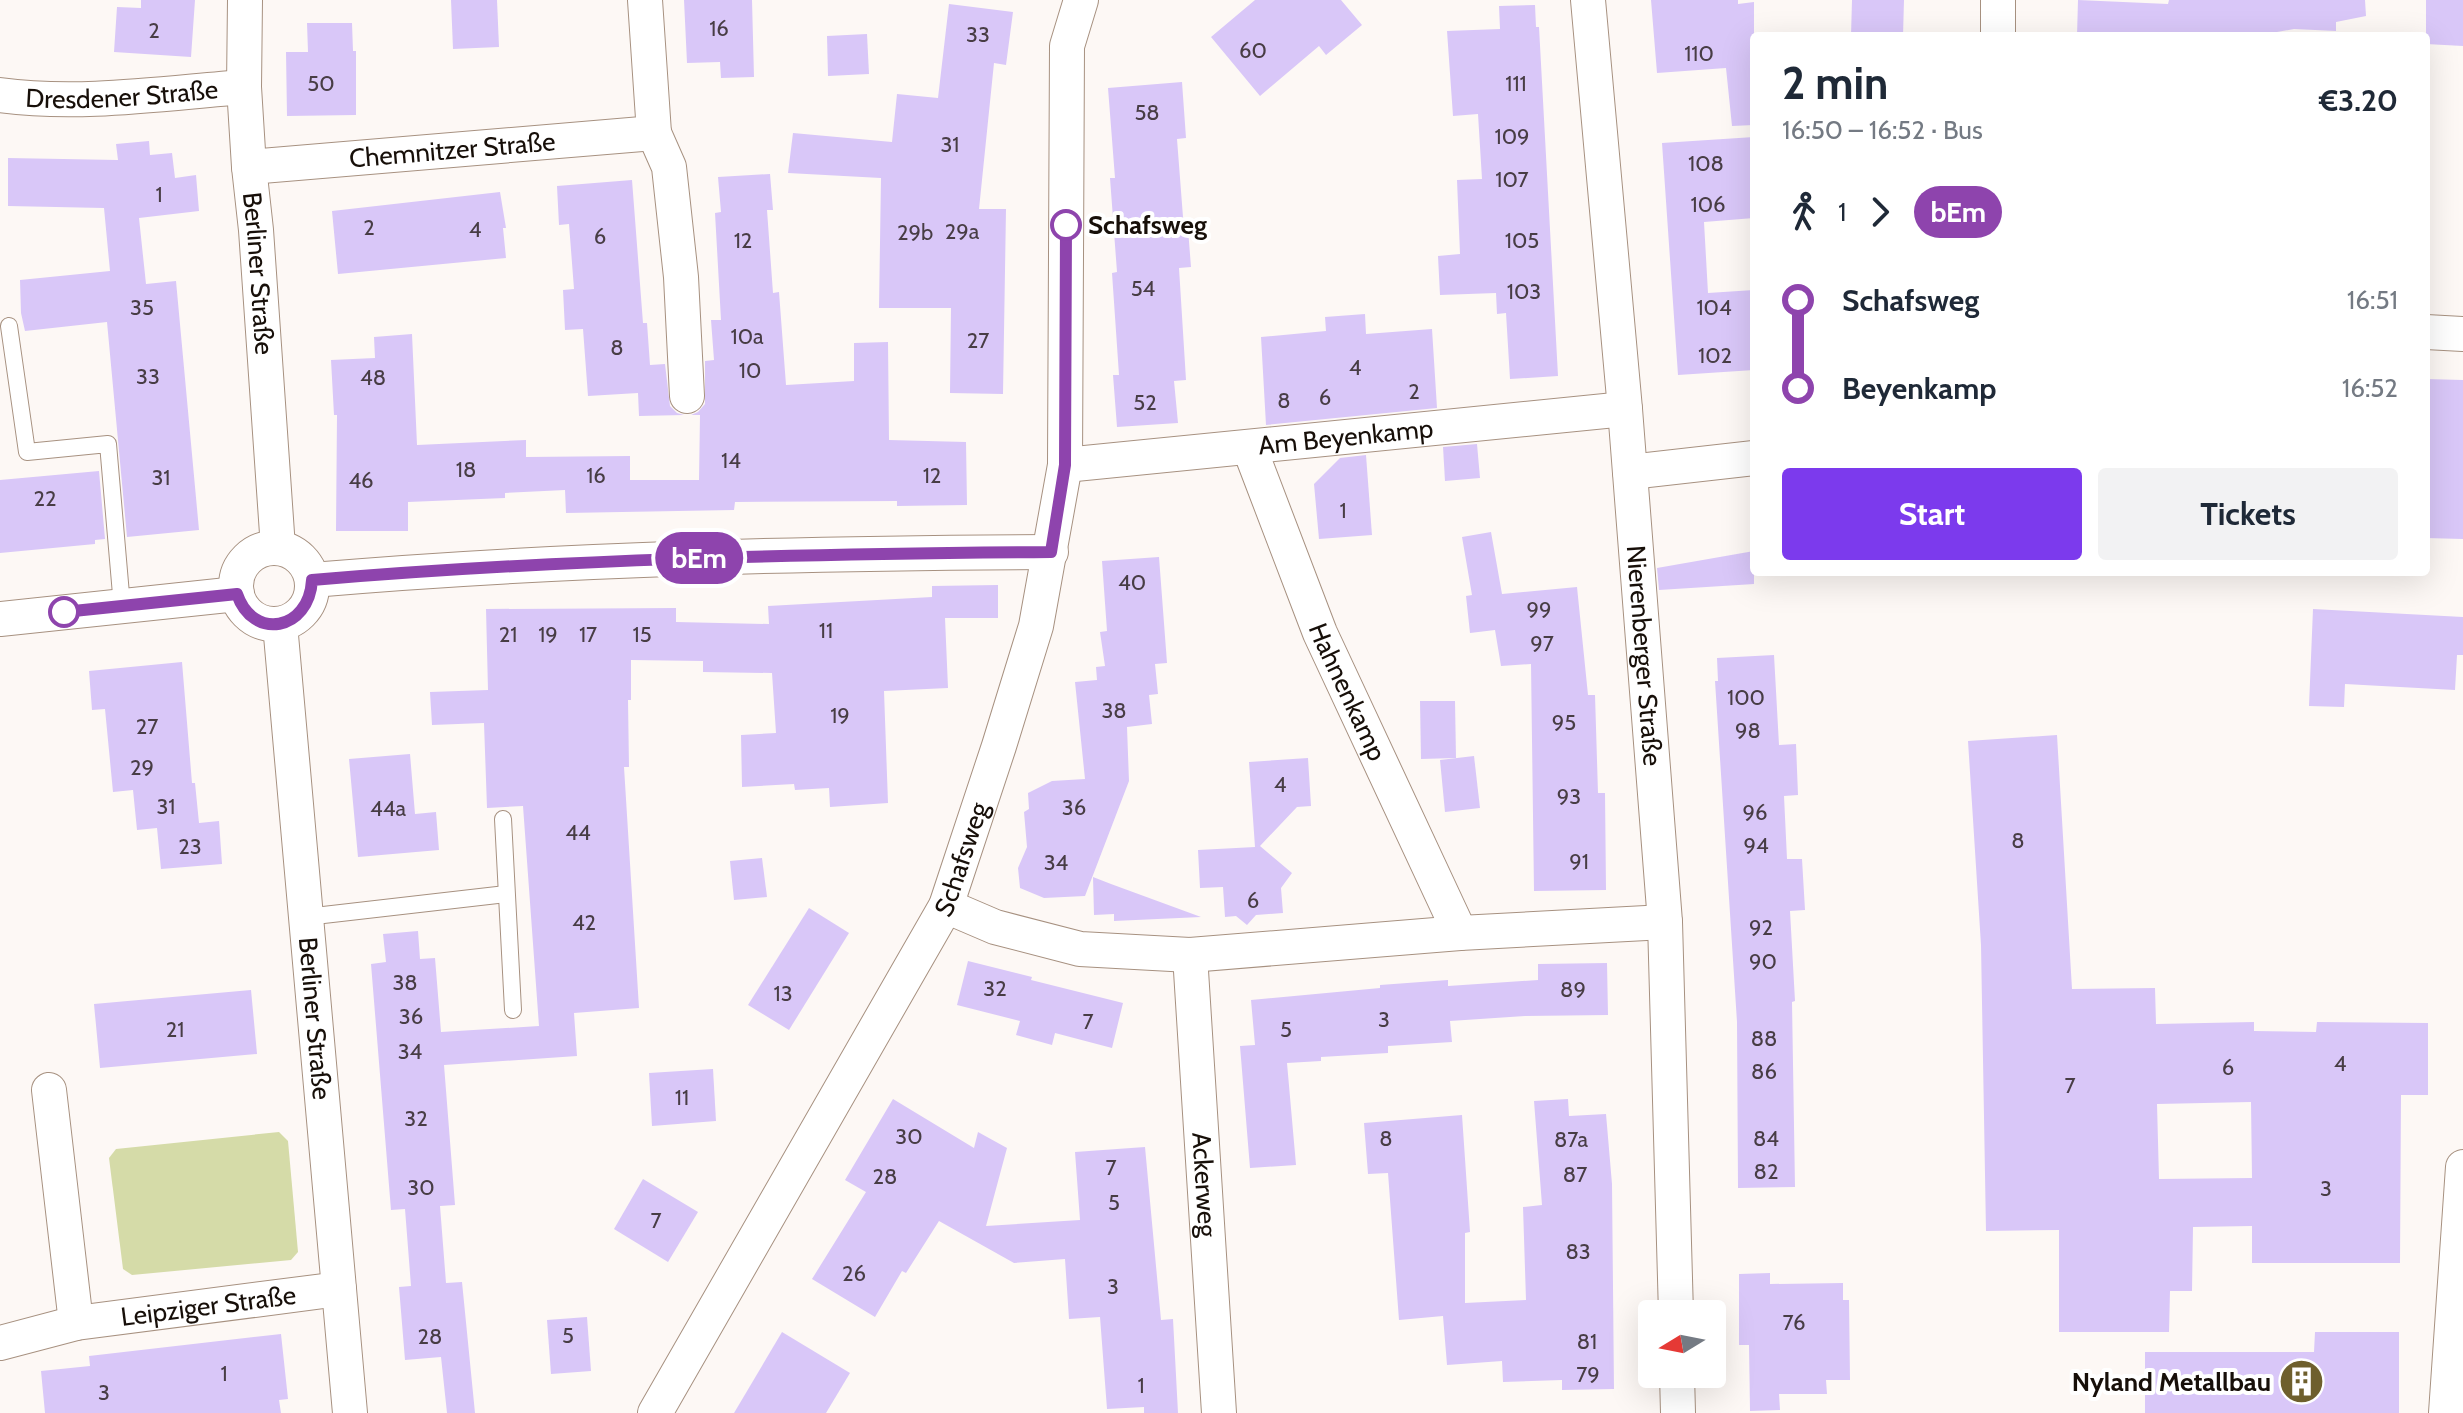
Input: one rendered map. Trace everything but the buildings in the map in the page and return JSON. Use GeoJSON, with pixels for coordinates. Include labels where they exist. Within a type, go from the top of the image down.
{"type":"FeatureCollection","features":[{"type":"Feature","properties":{"kind":"street","name":"Berliner Straße"},"geometry":{"type":"LineString","coordinates":[[245,0],[244,87],[278,548]]}},
{"type":"Feature","properties":{"kind":"street"},"geometry":{"type":"LineString","coordinates":[[645,0],[654,133],[669,167],[681,277],[687,396]]}},
{"type":"Feature","properties":{"kind":"street","name":"Schafsweg"},"geometry":{"type":"LineString","coordinates":[[655,1413],[946,906],[1036,626],[1065,465],[1067,46],[1081,0]]}},
{"type":"Feature","properties":{"kind":"street","name":"Nierenberger Straße"},"geometry":{"type":"LineString","coordinates":[[1588,0],[1625,409],[1665,922],[1676,1300]]}},
{"type":"Feature","properties":{"kind":"street"},"geometry":{"type":"LineString","coordinates":[[1998,0],[1998,32]]}},
{"type":"Feature","properties":{"kind":"street","name":"Dresdener Straße"},"geometry":{"type":"LineString","coordinates":[[0,95],[93,98],[244,87]]}},
{"type":"Feature","properties":{"kind":"street","name":"Chemnitzer Straße"},"geometry":{"type":"LineString","coordinates":[[249,167],[654,133]]}},
{"type":"Feature","properties":{"kind":"street"},"geometry":{"type":"LineString","coordinates":[[2430,332],[2463,334]]}},
{"type":"Feature","properties":{"kind":"street","name":"Am Beyenkamp"},"geometry":{"type":"LineString","coordinates":[[1065,465],[1625,409]]}},
{"type":"Feature","properties":{"kind":"street","name":"Hahnenkamp"},"geometry":{"type":"LineString","coordinates":[[1249,447],[1320,633],[1460,933]]}},
{"type":"Feature","properties":{"kind":"street"},"geometry":{"type":"LineString","coordinates":[[1630,472],[1750,458]]}},
{"type":"Feature","properties":{"kind":"street"},"geometry":{"type":"LineString","coordinates":[[278,548],[298,556],[307,566],[312,580],[306,608],[296,618],[280,624],[267,624],[251,616],[241,605],[237,594],[237,576],[245,562],[255,553],[278,548]]}},
{"type":"Feature","properties":{"kind":"street"},"geometry":{"type":"LineString","coordinates":[[312,580],[626,561],[861,553],[1051,552]]}},
{"type":"Feature","properties":{"kind":"street"},"geometry":{"type":"LineString","coordinates":[[0,619],[237,594]]}},
{"type":"Feature","properties":{"kind":"street","name":"Berliner Straße"},"geometry":{"type":"LineString","coordinates":[[280,624],[350,1413]]}},
{"type":"Feature","properties":{"kind":"street"},"geometry":{"type":"LineString","coordinates":[[946,906],[995,927],[1080,949],[1190,955],[1460,933],[1665,922]]}},
{"type":"Feature","properties":{"kind":"street","name":"Ackerweg"},"geometry":{"type":"LineString","coordinates":[[1190,955],[1219,1413]]}},
{"type":"Feature","properties":{"kind":"street"},"geometry":{"type":"LineString","coordinates":[[49,1090],[76,1323]]}},
{"type":"Feature","properties":{"kind":"street"},"geometry":{"type":"LineString","coordinates":[[2446,1413],[2463,1167]]}},
{"type":"Feature","properties":{"kind":"street","name":"Leipziger Straße"},"geometry":{"type":"LineString","coordinates":[[0,1343],[76,1323],[339,1289]]}},
{"type":"Feature","properties":{"kind":"street"},"geometry":{"type":"LineString","coordinates":[[1677,1388],[1678,1413]]}},
{"type":"Feature","properties":{"kind":"lane"},"geometry":{"type":"LineString","coordinates":[[9,326],[27,452],[108,444],[122,606]]}},
{"type":"Feature","properties":{"kind":"lane"},"geometry":{"type":"LineString","coordinates":[[503,819],[513,1010]]}},
{"type":"Feature","properties":{"kind":"lane"},"geometry":{"type":"LineString","coordinates":[[306,917],[506,894]]}},
{"type":"Feature","properties":{"kind":"green space"},"geometry":{"type":"Polygon","coordinates":[[[279,1132],[288,1141],[298,1252],[291,1260],[132,1275],[123,1269],[109,1158],[116,1149],[279,1132]]]}},
{"type":"Feature","properties":{"kind":"bus line","name":"bEm"},"geometry":{"type":"LineString","coordinates":[[64,612],[237,594],[241,605],[251,616],[267,624],[280,624],[296,618],[306,608],[312,580],[626,561],[861,553],[1051,552],[1065,465],[1066,225]]}},
{"type":"Feature","properties":{"kind":"place","name":"Schafsweg"},"geometry":{"type":"Point","coordinates":[1066,225]}},
{"type":"Feature","properties":{"kind":"place","name":"Nyland Metallbau"},"geometry":{"type":"Point","coordinates":[2302,1382]}}]}
